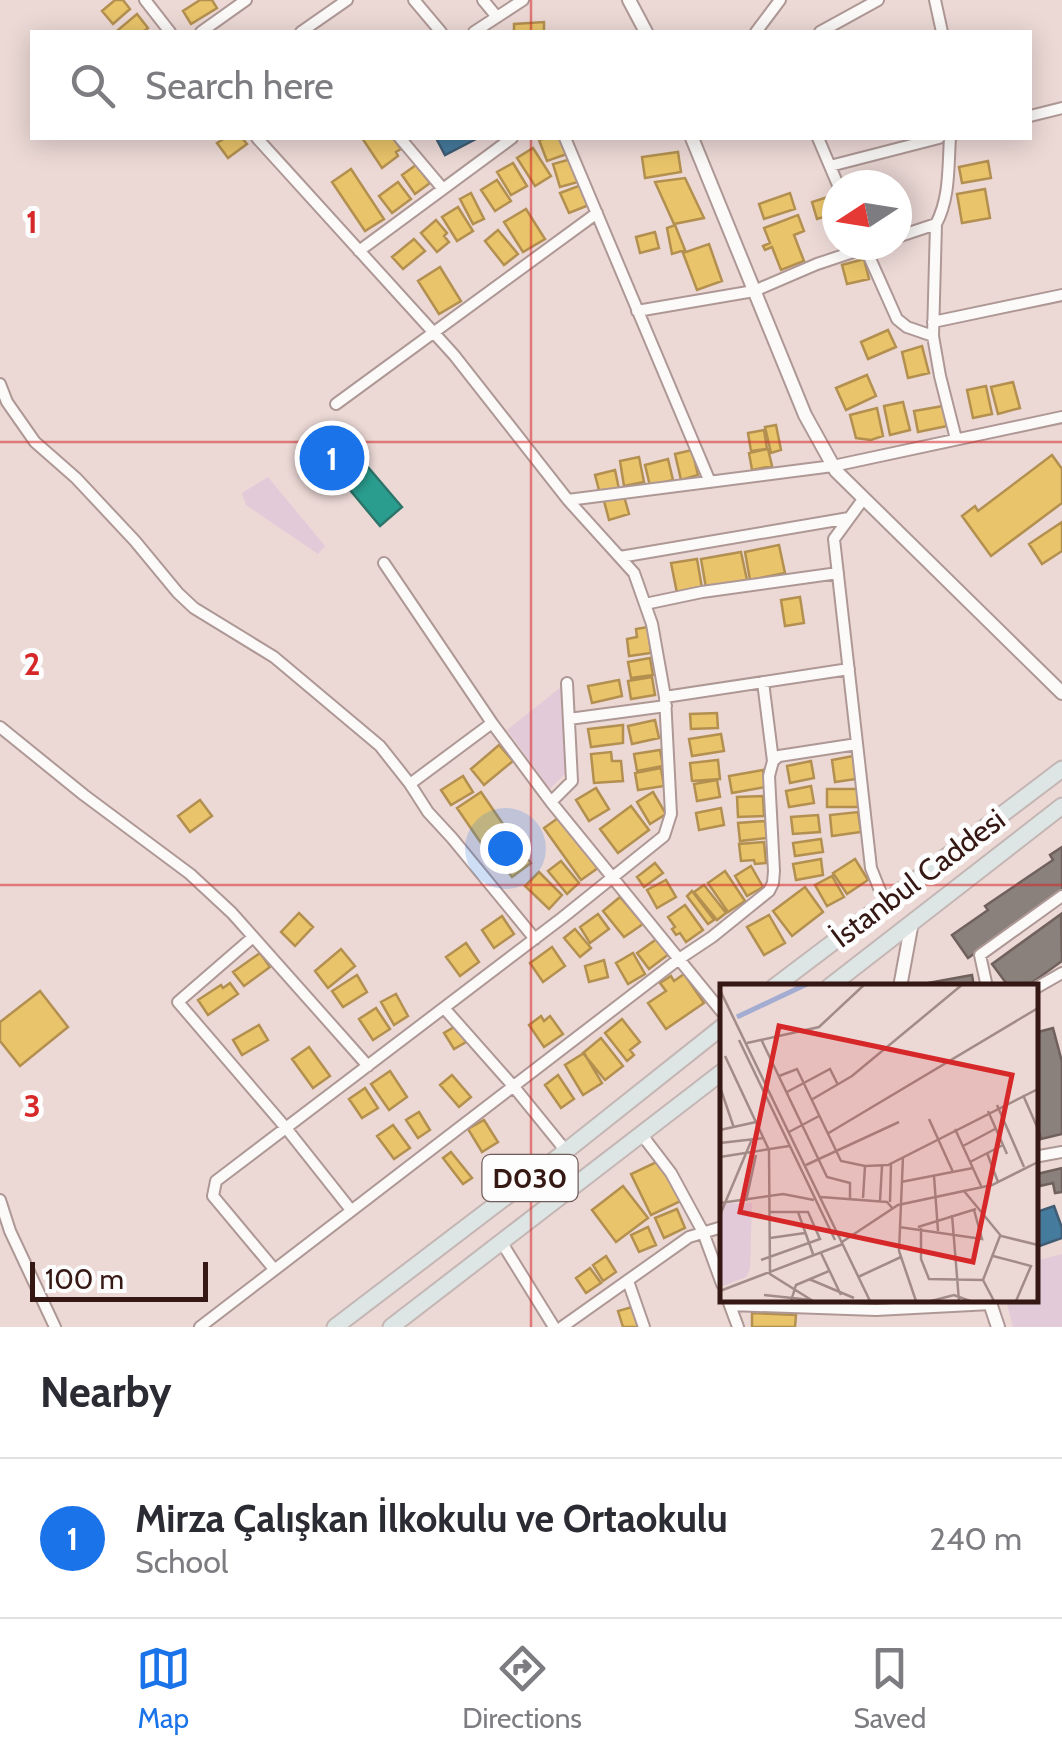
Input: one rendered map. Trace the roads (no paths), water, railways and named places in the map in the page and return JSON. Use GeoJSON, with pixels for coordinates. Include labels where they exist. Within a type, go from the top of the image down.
{"type":"FeatureCollection","features":[{"type":"Feature","properties":{"kind":"main road","name":"İstanbul Caddesi"},"geometry":{"type":"LineString","coordinates":[[778,984],[1062,769]]}},
{"type":"Feature","properties":{"kind":"main road","name":"İstanbul Caddesi"},"geometry":{"type":"LineString","coordinates":[[833,984],[1062,806]]}},
{"type":"Feature","properties":{"kind":"main road","name":"D030"},"geometry":{"type":"LineString","coordinates":[[335,1327],[720,1029]]}},
{"type":"Feature","properties":{"kind":"main road","name":"D030"},"geometry":{"type":"LineString","coordinates":[[391,1327],[720,1074]]}},
{"type":"Feature","properties":{"kind":"street"},"geometry":{"type":"LineString","coordinates":[[145,0],[168,30]]}},
{"type":"Feature","properties":{"kind":"street"},"geometry":{"type":"LineString","coordinates":[[204,30],[246,0]]}},
{"type":"Feature","properties":{"kind":"street"},"geometry":{"type":"LineString","coordinates":[[309,30],[347,0]]}},
{"type":"Feature","properties":{"kind":"street"},"geometry":{"type":"LineString","coordinates":[[414,0],[439,30]]}},
{"type":"Feature","properties":{"kind":"street"},"geometry":{"type":"LineString","coordinates":[[483,0],[497,18]]}},
{"type":"Feature","properties":{"kind":"street"},"geometry":{"type":"LineString","coordinates":[[477,30],[523,0]]}},
{"type":"Feature","properties":{"kind":"street"},"geometry":{"type":"LineString","coordinates":[[629,0],[645,30]]}},
{"type":"Feature","properties":{"kind":"street"},"geometry":{"type":"LineString","coordinates":[[758,30],[780,0]]}},
{"type":"Feature","properties":{"kind":"street"},"geometry":{"type":"LineString","coordinates":[[824,30],[878,0]]}},
{"type":"Feature","properties":{"kind":"street"},"geometry":{"type":"LineString","coordinates":[[935,0],[942,30]]}},
{"type":"Feature","properties":{"kind":"street"},"geometry":{"type":"LineString","coordinates":[[1032,116],[1062,108]]}},
{"type":"Feature","properties":{"kind":"street"},"geometry":{"type":"LineString","coordinates":[[259,140],[454,356],[568,500],[634,572],[652,624],[665,701],[670,814],[664,836],[216,1181],[213,1196],[274,1268]]}},
{"type":"Feature","properties":{"kind":"street"},"geometry":{"type":"LineString","coordinates":[[402,140],[442,189]]}},
{"type":"Feature","properties":{"kind":"street"},"geometry":{"type":"LineString","coordinates":[[359,251],[509,140]]}},
{"type":"Feature","properties":{"kind":"street"},"geometry":{"type":"LineString","coordinates":[[566,140],[710,482]]}},
{"type":"Feature","properties":{"kind":"street"},"geometry":{"type":"LineString","coordinates":[[693,140],[805,415],[834,466],[1062,693]]}},
{"type":"Feature","properties":{"kind":"street"},"geometry":{"type":"LineString","coordinates":[[819,140],[832,170]]}},
{"type":"Feature","properties":{"kind":"street"},"geometry":{"type":"LineString","coordinates":[[830,166],[931,140]]}},
{"type":"Feature","properties":{"kind":"street"},"geometry":{"type":"LineString","coordinates":[[950,140],[947,192],[936,224],[933,336],[956,440]]}},
{"type":"Feature","properties":{"kind":"street"},"geometry":{"type":"LineString","coordinates":[[336,404],[597,212]]}},
{"type":"Feature","properties":{"kind":"street"},"geometry":{"type":"LineString","coordinates":[[912,232],[936,224]]}},
{"type":"Feature","properties":{"kind":"street"},"geometry":{"type":"LineString","coordinates":[[637,311],[754,291],[829,260]]}},
{"type":"Feature","properties":{"kind":"street"},"geometry":{"type":"LineString","coordinates":[[873,260],[897,320],[933,336]]}},
{"type":"Feature","properties":{"kind":"street"},"geometry":{"type":"LineString","coordinates":[[933,322],[1062,296]]}},
{"type":"Feature","properties":{"kind":"street"},"geometry":{"type":"LineString","coordinates":[[0,384],[7,402],[35,442],[76,478],[178,593],[194,608],[274,657],[380,746],[428,812],[535,939]]}},
{"type":"Feature","properties":{"kind":"street"},"geometry":{"type":"LineString","coordinates":[[568,500],[834,466],[1062,417]]}},
{"type":"Feature","properties":{"kind":"street"},"geometry":{"type":"LineString","coordinates":[[864,498],[834,539],[871,868],[885,903]]}},
{"type":"Feature","properties":{"kind":"street"},"geometry":{"type":"LineString","coordinates":[[620,557],[850,518]]}},
{"type":"Feature","properties":{"kind":"street"},"geometry":{"type":"LineString","coordinates":[[384,562],[492,723],[551,802],[720,1009]]}},
{"type":"Feature","properties":{"kind":"street"},"geometry":{"type":"LineString","coordinates":[[645,604],[838,573]]}},
{"type":"Feature","properties":{"kind":"street"},"geometry":{"type":"LineString","coordinates":[[569,719],[849,668]]}},
{"type":"Feature","properties":{"kind":"street"},"geometry":{"type":"LineString","coordinates":[[200,1327],[768,891],[773,883],[769,776],[773,761],[764,682]]}},
{"type":"Feature","properties":{"kind":"street"},"geometry":{"type":"LineString","coordinates":[[551,802],[572,781],[568,684]]}},
{"type":"Feature","properties":{"kind":"street"},"geometry":{"type":"LineString","coordinates":[[410,784],[492,723]]}},
{"type":"Feature","properties":{"kind":"street"},"geometry":{"type":"LineString","coordinates":[[0,727],[190,874],[232,912],[368,1066]]}},
{"type":"Feature","properties":{"kind":"street"},"geometry":{"type":"LineString","coordinates":[[773,761],[780,756],[858,744]]}},
{"type":"Feature","properties":{"kind":"street"},"geometry":{"type":"LineString","coordinates":[[986,984],[980,955],[1062,896]]}},
{"type":"Feature","properties":{"kind":"street"},"geometry":{"type":"LineString","coordinates":[[901,984],[912,922]]}},
{"type":"Feature","properties":{"kind":"street"},"geometry":{"type":"LineString","coordinates":[[253,937],[178,1002],[351,1210]]}},
{"type":"Feature","properties":{"kind":"street"},"geometry":{"type":"LineString","coordinates":[[1037,987],[1062,973]]}},
{"type":"Feature","properties":{"kind":"street"},"geometry":{"type":"LineString","coordinates":[[444,1008],[566,1150]]}},
{"type":"Feature","properties":{"kind":"street"},"geometry":{"type":"LineString","coordinates":[[642,1135],[671,1173],[704,1232],[720,1278]]}},
{"type":"Feature","properties":{"kind":"street"},"geometry":{"type":"LineString","coordinates":[[1037,1156],[1062,1152]]}},
{"type":"Feature","properties":{"kind":"street"},"geometry":{"type":"LineString","coordinates":[[0,1200],[10,1232],[55,1327]]}},
{"type":"Feature","properties":{"kind":"street"},"geometry":{"type":"LineString","coordinates":[[562,1327],[689,1237],[720,1228]]}},
{"type":"Feature","properties":{"kind":"street"},"geometry":{"type":"LineString","coordinates":[[502,1243],[554,1327]]}},
{"type":"Feature","properties":{"kind":"street"},"geometry":{"type":"LineString","coordinates":[[628,1281],[644,1327]]}},
{"type":"Feature","properties":{"kind":"street"},"geometry":{"type":"LineString","coordinates":[[738,1327],[729,1302],[876,1310],[990,1302],[998,1327]]}},
{"type":"Feature","properties":{"kind":"place","name":"Mirza Çalışkan İlkokulu ve Ortaokulu"},"geometry":{"type":"Point","coordinates":[332,458]}}]}
